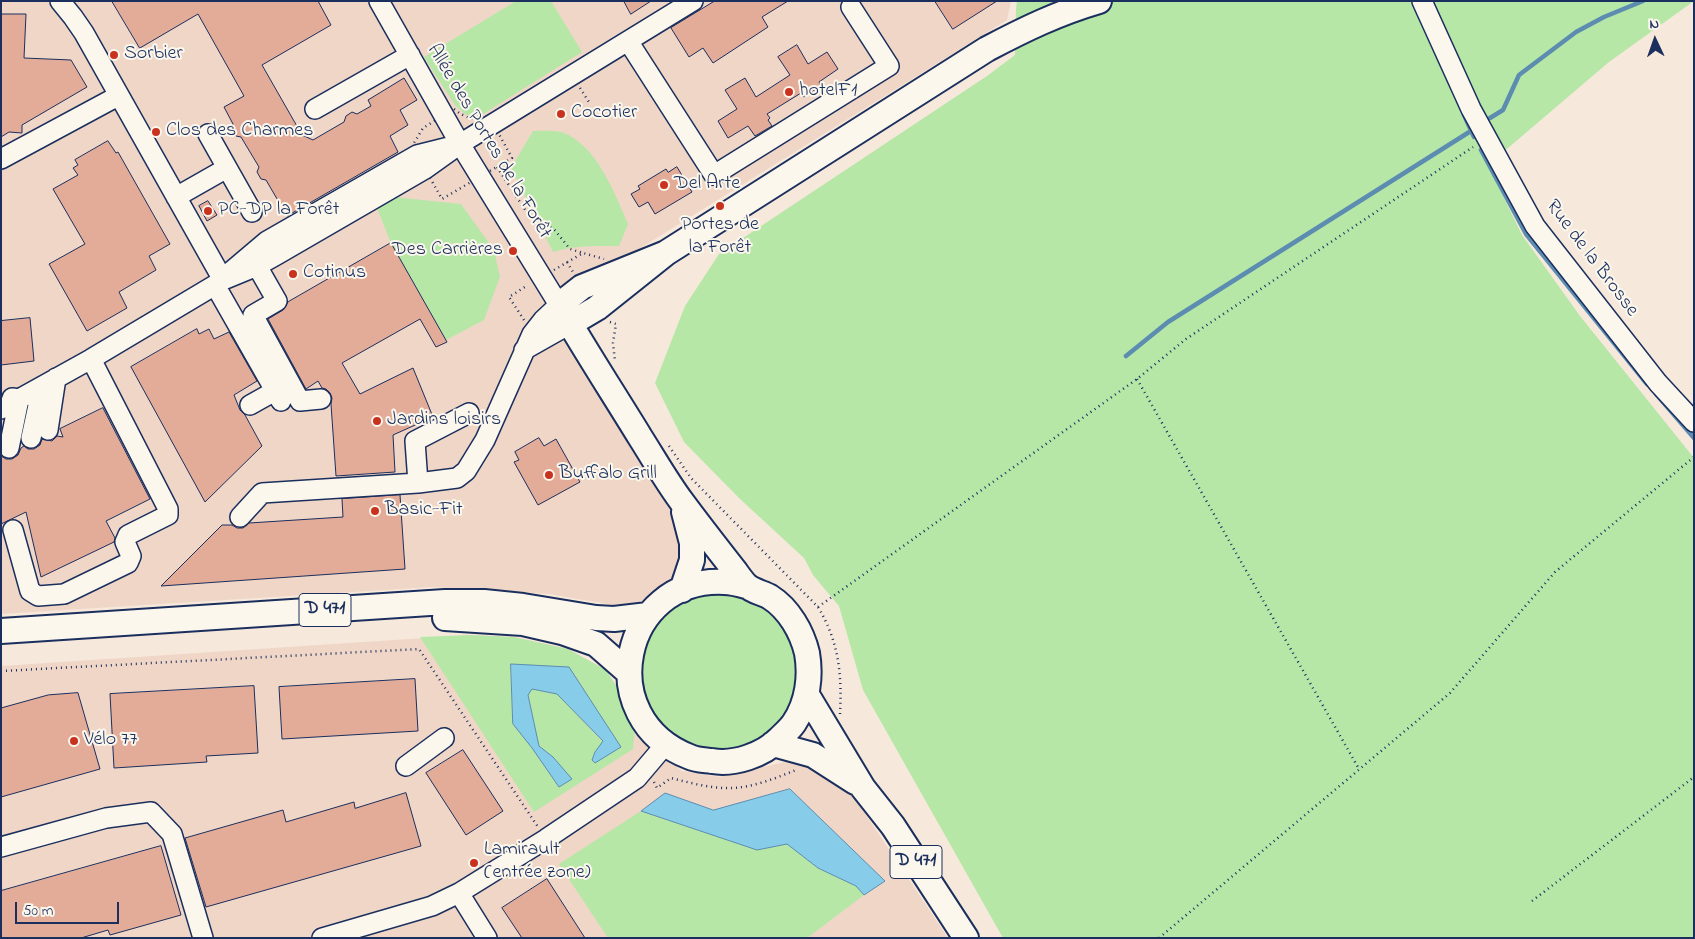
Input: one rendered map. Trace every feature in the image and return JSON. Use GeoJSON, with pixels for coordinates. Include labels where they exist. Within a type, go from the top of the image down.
{"type":"FeatureCollection","features":[{"type":"Feature","properties":{"kind":"main road"},"geometry":{"type":"LineString","coordinates":[[564,315],[597,308],[666,253],[987,49],[1029,26],[1063,12],[1099,1]]}},
{"type":"Feature","properties":{"kind":"main road"},"geometry":{"type":"LineString","coordinates":[[564,315],[582,287],[666,253]]}},
{"type":"Feature","properties":{"kind":"main road"},"geometry":{"type":"LineString","coordinates":[[589,356],[597,308]]}},
{"type":"Feature","properties":{"kind":"main road"},"geometry":{"type":"LineString","coordinates":[[564,315],[681,501],[746,586]]}},
{"type":"Feature","properties":{"kind":"main road"},"geometry":{"type":"LineString","coordinates":[[681,501],[692,543],[692,560],[682,590]]}},
{"type":"Feature","properties":{"kind":"main road"},"geometry":{"type":"LineString","coordinates":[[710,582],[725,582],[746,586],[771,598],[791,617],[796,625],[804,641],[810,668],[807,695],[794,723],[774,744],[748,758],[720,762],[691,758],[666,745],[642,721],[632,697],[628,672],[633,642],[648,615],[663,600],[682,590],[710,582]]}},
{"type":"Feature","properties":{"kind":"main road","name":"D 471"},"geometry":{"type":"LineString","coordinates":[[1,631],[445,602],[484,602],[523,606],[596,618],[614,619],[648,615]]}},
{"type":"Feature","properties":{"kind":"main road","name":"D 471"},"geometry":{"type":"LineString","coordinates":[[1,644],[381,619],[454,618],[523,624],[562,632],[596,644],[628,672]]}},
{"type":"Feature","properties":{"kind":"main road","name":"D 471"},"geometry":{"type":"LineString","coordinates":[[807,695],[863,788],[893,826],[966,938]]}},
{"type":"Feature","properties":{"kind":"main road","name":"D 471"},"geometry":{"type":"LineString","coordinates":[[774,744],[813,755],[828,763],[863,788]]}},
{"type":"Feature","properties":{"kind":"street"},"geometry":{"type":"LineString","coordinates":[[60,1],[84,33],[176,197],[278,396],[250,405]]}},
{"type":"Feature","properties":{"kind":"street","name":"Allée des Portes de la Forêt"},"geometry":{"type":"LineString","coordinates":[[379,1],[460,144],[564,315]]}},
{"type":"Feature","properties":{"kind":"street"},"geometry":{"type":"LineString","coordinates":[[1,409],[10,397],[49,382],[91,359],[219,282],[257,266],[425,169],[460,144],[693,1]]}},
{"type":"Feature","properties":{"kind":"street","name":"Rue de la Brosse"},"geometry":{"type":"LineString","coordinates":[[1422,1],[1471,109],[1535,226],[1658,383],[1694,422]]}},
{"type":"Feature","properties":{"kind":"street"},"geometry":{"type":"LineString","coordinates":[[628,41],[714,175],[888,66],[850,7]]}},
{"type":"Feature","properties":{"kind":"street"},"geometry":{"type":"LineString","coordinates":[[314,109],[410,55]]}},
{"type":"Feature","properties":{"kind":"street"},"geometry":{"type":"LineString","coordinates":[[1,159],[118,96]]}},
{"type":"Feature","properties":{"kind":"street"},"geometry":{"type":"LineString","coordinates":[[208,134],[252,212]]}},
{"type":"Feature","properties":{"kind":"street"},"geometry":{"type":"LineString","coordinates":[[219,282],[267,242],[417,155],[460,144]]}},
{"type":"Feature","properties":{"kind":"street"},"geometry":{"type":"LineString","coordinates":[[176,197],[227,168]]}},
{"type":"Feature","properties":{"kind":"street"},"geometry":{"type":"LineString","coordinates":[[257,266],[277,301],[253,315],[300,401],[321,399]]}},
{"type":"Feature","properties":{"kind":"street"},"geometry":{"type":"LineString","coordinates":[[240,517],[262,493],[418,483],[457,478],[466,471],[485,440],[524,350],[564,315]]}},
{"type":"Feature","properties":{"kind":"street"},"geometry":{"type":"LineString","coordinates":[[13,530],[30,591],[38,596],[64,594],[128,563],[131,556],[125,542],[128,536],[168,516],[168,508],[91,359]]}},
{"type":"Feature","properties":{"kind":"street"},"geometry":{"type":"LineString","coordinates":[[39,434],[49,382]]}},
{"type":"Feature","properties":{"kind":"street"},"geometry":{"type":"LineString","coordinates":[[9,448],[10,397]]}},
{"type":"Feature","properties":{"kind":"street"},"geometry":{"type":"LineString","coordinates":[[418,483],[415,441],[469,413]]}},
{"type":"Feature","properties":{"kind":"street"},"geometry":{"type":"LineString","coordinates":[[406,766],[444,738]]}},
{"type":"Feature","properties":{"kind":"street"},"geometry":{"type":"LineString","coordinates":[[322,938],[362,932],[432,906],[458,893],[546,839],[637,778],[666,745]]}},
{"type":"Feature","properties":{"kind":"street"},"geometry":{"type":"LineString","coordinates":[[1,847],[106,818],[151,812],[172,834],[203,938]]}},
{"type":"Feature","properties":{"kind":"street"},"geometry":{"type":"LineString","coordinates":[[458,893],[487,938]]}},
{"type":"Feature","properties":{"kind":"path"},"geometry":{"type":"LineString","coordinates":[[818,607],[1137,379],[1186,338],[1487,137]]}},
{"type":"Feature","properties":{"kind":"path"},"geometry":{"type":"LineString","coordinates":[[497,167],[535,225],[553,228],[570,249],[583,253]]}},
{"type":"Feature","properties":{"kind":"path"},"geometry":{"type":"LineString","coordinates":[[1137,379],[1360,769]]}},
{"type":"Feature","properties":{"kind":"path"},"geometry":{"type":"LineString","coordinates":[[1159,938],[1450,693],[1555,572],[1694,457]]}},
{"type":"Feature","properties":{"kind":"path"},"geometry":{"type":"LineString","coordinates":[[1,671],[419,649],[546,839]]}},
{"type":"Feature","properties":{"kind":"path"},"geometry":{"type":"LineString","coordinates":[[1532,901],[1694,777]]}},
{"type":"Feature","properties":{"kind":"shaded area"},"geometry":{"type":"Polygon","coordinates":[[[1,1],[1011,1],[1007,20],[549,305],[671,498],[689,541],[679,581],[639,602],[613,605],[549,594],[433,587],[1,614],[1,1]]]}},
{"type":"Feature","properties":{"kind":"shaded area"},"geometry":{"type":"Polygon","coordinates":[[[470,635],[514,637],[568,649],[606,670],[660,754],[682,771],[719,777],[785,762],[817,764],[836,778],[858,803],[948,938],[1,938],[1,666],[470,635]]]}},
{"type":"Feature","properties":{"kind":"green space"},"geometry":{"type":"Polygon","coordinates":[[[516,1],[551,1],[582,52],[480,116],[466,115],[455,105],[424,57],[516,1]]]}},
{"type":"Feature","properties":{"kind":"green space"},"geometry":{"type":"Polygon","coordinates":[[[1017,1],[1694,1],[1609,62],[1488,165],[1522,235],[1580,316],[1694,458],[1694,938],[1003,938],[863,690],[839,606],[813,575],[804,558],[739,498],[684,442],[655,383],[685,306],[719,254],[987,76],[1015,55],[1017,1]]]}},
{"type":"Feature","properties":{"kind":"green space"},"geometry":{"type":"Polygon","coordinates":[[[533,131],[564,133],[576,139],[586,148],[604,172],[628,224],[619,246],[578,247],[553,252],[511,168],[533,131]]]}},
{"type":"Feature","properties":{"kind":"green space"},"geometry":{"type":"Polygon","coordinates":[[[394,197],[461,204],[494,250],[500,277],[484,320],[446,340],[391,243],[377,208],[394,197]]]}},
{"type":"Feature","properties":{"kind":"green space"},"geometry":{"type":"Polygon","coordinates":[[[721,591],[752,597],[772,609],[783,620],[795,640],[801,671],[795,702],[783,722],[772,733],[752,745],[721,751],[690,745],[670,733],[659,722],[647,702],[641,671],[647,640],[659,620],[670,609],[690,597],[721,591]]]}},
{"type":"Feature","properties":{"kind":"green space"},"geometry":{"type":"Polygon","coordinates":[[[470,635],[514,637],[568,649],[606,670],[622,695],[635,727],[633,749],[534,812],[420,637],[470,635]],[[511,664],[513,724],[559,787],[571,779],[553,757],[539,746],[528,695],[532,689],[557,694],[603,742],[592,759],[620,748],[569,668],[511,664]]]}},
{"type":"Feature","properties":{"kind":"green space"},"geometry":{"type":"Polygon","coordinates":[[[641,811],[757,850],[787,844],[818,868],[856,886],[864,895],[807,938],[608,938],[559,864],[641,811]]]}},
{"type":"Feature","properties":{"kind":"water"},"geometry":{"type":"Polygon","coordinates":[[[511,664],[569,667],[621,747],[595,763],[592,760],[603,741],[557,694],[532,689],[528,695],[539,746],[553,757],[572,779],[559,787],[513,724],[511,664]]]}},
{"type":"Feature","properties":{"kind":"water"},"geometry":{"type":"Polygon","coordinates":[[[790,789],[885,881],[864,895],[856,886],[818,868],[787,844],[757,850],[641,811],[665,793],[713,810],[790,789]]]}},
{"type":"Feature","properties":{"kind":"building"},"geometry":{"type":"Polygon","coordinates":[[[112,1],[318,1],[331,25],[262,65],[302,135],[313,140],[344,122],[346,116],[352,112],[357,114],[371,106],[368,100],[404,78],[417,100],[400,110],[408,125],[390,136],[398,152],[287,216],[266,180],[261,179],[257,172],[259,167],[241,137],[236,136],[231,130],[233,124],[224,107],[244,96],[198,14],[140,48],[112,1]]]}},
{"type":"Feature","properties":{"kind":"building"},"geometry":{"type":"Polygon","coordinates":[[[624,1],[651,1],[631,14],[624,1]]]}},
{"type":"Feature","properties":{"kind":"building"},"geometry":{"type":"Polygon","coordinates":[[[715,1],[788,1],[762,17],[768,27],[713,63],[703,48],[689,57],[671,28],[715,1]]]}},
{"type":"Feature","properties":{"kind":"building"},"geometry":{"type":"Polygon","coordinates":[[[935,1],[997,1],[953,29],[935,1]]]}},
{"type":"Feature","properties":{"kind":"building"},"geometry":{"type":"Polygon","coordinates":[[[1,14],[26,14],[24,58],[71,60],[87,87],[22,125],[22,133],[9,132],[1,137],[1,14]]]}},
{"type":"Feature","properties":{"kind":"building","name":"hotelF1"},"geometry":{"type":"Polygon","coordinates":[[[797,45],[808,64],[827,52],[838,69],[819,82],[821,86],[803,97],[801,93],[767,114],[772,126],[755,136],[748,126],[728,138],[718,121],[737,109],[725,90],[745,78],[756,97],[790,75],[778,57],[797,45]]]}},
{"type":"Feature","properties":{"kind":"building"},"geometry":{"type":"Polygon","coordinates":[[[108,141],[116,153],[118,152],[170,244],[149,256],[156,270],[119,292],[127,308],[87,331],[49,264],[85,244],[53,189],[78,175],[73,168],[78,165],[75,160],[108,141]]]}},
{"type":"Feature","properties":{"kind":"building"},"geometry":{"type":"Polygon","coordinates":[[[677,167],[692,192],[655,214],[648,202],[639,207],[631,194],[640,189],[638,186],[666,169],[668,172],[677,167]]]}},
{"type":"Feature","properties":{"kind":"building","name":"PC-DP la Forêt"},"geometry":{"type":"Polygon","coordinates":[[[208,201],[217,215],[207,221],[199,206],[208,201]]]}},
{"type":"Feature","properties":{"kind":"building"},"geometry":{"type":"Polygon","coordinates":[[[391,243],[447,342],[436,347],[420,319],[342,363],[360,394],[413,368],[433,417],[393,435],[395,472],[336,476],[332,398],[330,393],[322,388],[318,381],[306,389],[268,319],[283,310],[288,302],[391,243]]]}},
{"type":"Feature","properties":{"kind":"building"},"geometry":{"type":"Polygon","coordinates":[[[30,318],[34,361],[1,365],[1,321],[30,318]]]}},
{"type":"Feature","properties":{"kind":"building"},"geometry":{"type":"Polygon","coordinates":[[[197,329],[199,334],[209,329],[214,339],[229,332],[257,381],[234,395],[240,410],[245,415],[262,446],[205,502],[131,367],[197,329]]]}},
{"type":"Feature","properties":{"kind":"building"},"geometry":{"type":"Polygon","coordinates":[[[103,408],[150,499],[106,521],[115,538],[114,542],[41,577],[26,512],[1,524],[1,456],[6,459],[12,459],[18,455],[24,446],[28,449],[34,449],[40,445],[42,439],[52,441],[57,436],[63,437],[60,429],[103,408]]]}},
{"type":"Feature","properties":{"kind":"building","name":"Buffalo Grill"},"geometry":{"type":"Polygon","coordinates":[[[539,438],[544,446],[556,439],[580,482],[538,505],[514,462],[519,460],[515,452],[539,438]]]}},
{"type":"Feature","properties":{"kind":"building"},"geometry":{"type":"Polygon","coordinates":[[[400,495],[405,569],[161,586],[222,525],[243,528],[249,523],[343,517],[342,499],[400,495]]]}},
{"type":"Feature","properties":{"kind":"building"},"geometry":{"type":"Polygon","coordinates":[[[415,679],[418,731],[282,739],[279,687],[415,679]]]}},
{"type":"Feature","properties":{"kind":"building"},"geometry":{"type":"Polygon","coordinates":[[[254,686],[258,753],[206,756],[207,762],[114,768],[110,694],[254,686]]]}},
{"type":"Feature","properties":{"kind":"building"},"geometry":{"type":"Polygon","coordinates":[[[78,693],[100,769],[1,797],[1,708],[48,695],[78,693]]]}},
{"type":"Feature","properties":{"kind":"building"},"geometry":{"type":"Polygon","coordinates":[[[463,750],[503,811],[466,835],[426,773],[463,750]]]}},
{"type":"Feature","properties":{"kind":"building"},"geometry":{"type":"Polygon","coordinates":[[[406,793],[421,846],[206,907],[185,838],[283,810],[286,822],[354,802],[355,808],[406,793]]]}},
{"type":"Feature","properties":{"kind":"building"},"geometry":{"type":"Polygon","coordinates":[[[161,846],[181,915],[110,935],[108,930],[81,938],[1,938],[1,891],[161,846]]]}},
{"type":"Feature","properties":{"kind":"building"},"geometry":{"type":"Polygon","coordinates":[[[547,879],[585,938],[522,938],[502,908],[547,879]]]}},
{"type":"Feature","properties":{"kind":"waterway"},"geometry":{"type":"LineString","coordinates":[[1490,118],[1503,110],[1519,75],[1576,32],[1604,17],[1643,1]]}},
{"type":"Feature","properties":{"kind":"waterway"},"geometry":{"type":"LineString","coordinates":[[1464,115],[1474,137]]}},
{"type":"Feature","properties":{"kind":"waterway"},"geometry":{"type":"LineString","coordinates":[[1126,356],[1168,322],[1474,129]]}},
{"type":"Feature","properties":{"kind":"waterway"},"geometry":{"type":"LineString","coordinates":[[1481,150],[1526,234],[1647,384]]}},
{"type":"Feature","properties":{"kind":"waterway"},"geometry":{"type":"LineString","coordinates":[[1656,394],[1694,438]]}},
{"type":"Feature","properties":{"kind":"place","name":"Sorbier"},"geometry":{"type":"Point","coordinates":[114,55]}},
{"type":"Feature","properties":{"kind":"place","name":"hotelF1"},"geometry":{"type":"Point","coordinates":[789,92]}},
{"type":"Feature","properties":{"kind":"place","name":"Cocotier"},"geometry":{"type":"Point","coordinates":[561,114]}},
{"type":"Feature","properties":{"kind":"place","name":"Clos des Charmes"},"geometry":{"type":"Point","coordinates":[156,132]}},
{"type":"Feature","properties":{"kind":"place","name":"Del Arte"},"geometry":{"type":"Point","coordinates":[664,185]}},
{"type":"Feature","properties":{"kind":"place","name":"Portes de la Forêt"},"geometry":{"type":"Point","coordinates":[720,206]}},
{"type":"Feature","properties":{"kind":"place","name":"PC-DP la Forêt"},"geometry":{"type":"Point","coordinates":[208,211]}},
{"type":"Feature","properties":{"kind":"place","name":"Des Carrières"},"geometry":{"type":"Point","coordinates":[513,251]}},
{"type":"Feature","properties":{"kind":"place","name":"Cotinus"},"geometry":{"type":"Point","coordinates":[293,274]}},
{"type":"Feature","properties":{"kind":"place","name":"Jardins loisirs"},"geometry":{"type":"Point","coordinates":[377,421]}},
{"type":"Feature","properties":{"kind":"place","name":"Buffalo Grill"},"geometry":{"type":"Point","coordinates":[549,475]}},
{"type":"Feature","properties":{"kind":"place","name":"Basic-Fit"},"geometry":{"type":"Point","coordinates":[375,511]}},
{"type":"Feature","properties":{"kind":"place","name":"Vélo 77"},"geometry":{"type":"Point","coordinates":[74,741]}},
{"type":"Feature","properties":{"kind":"place","name":"Lamirault (entrée zone)"},"geometry":{"type":"Point","coordinates":[474,863]}}]}
